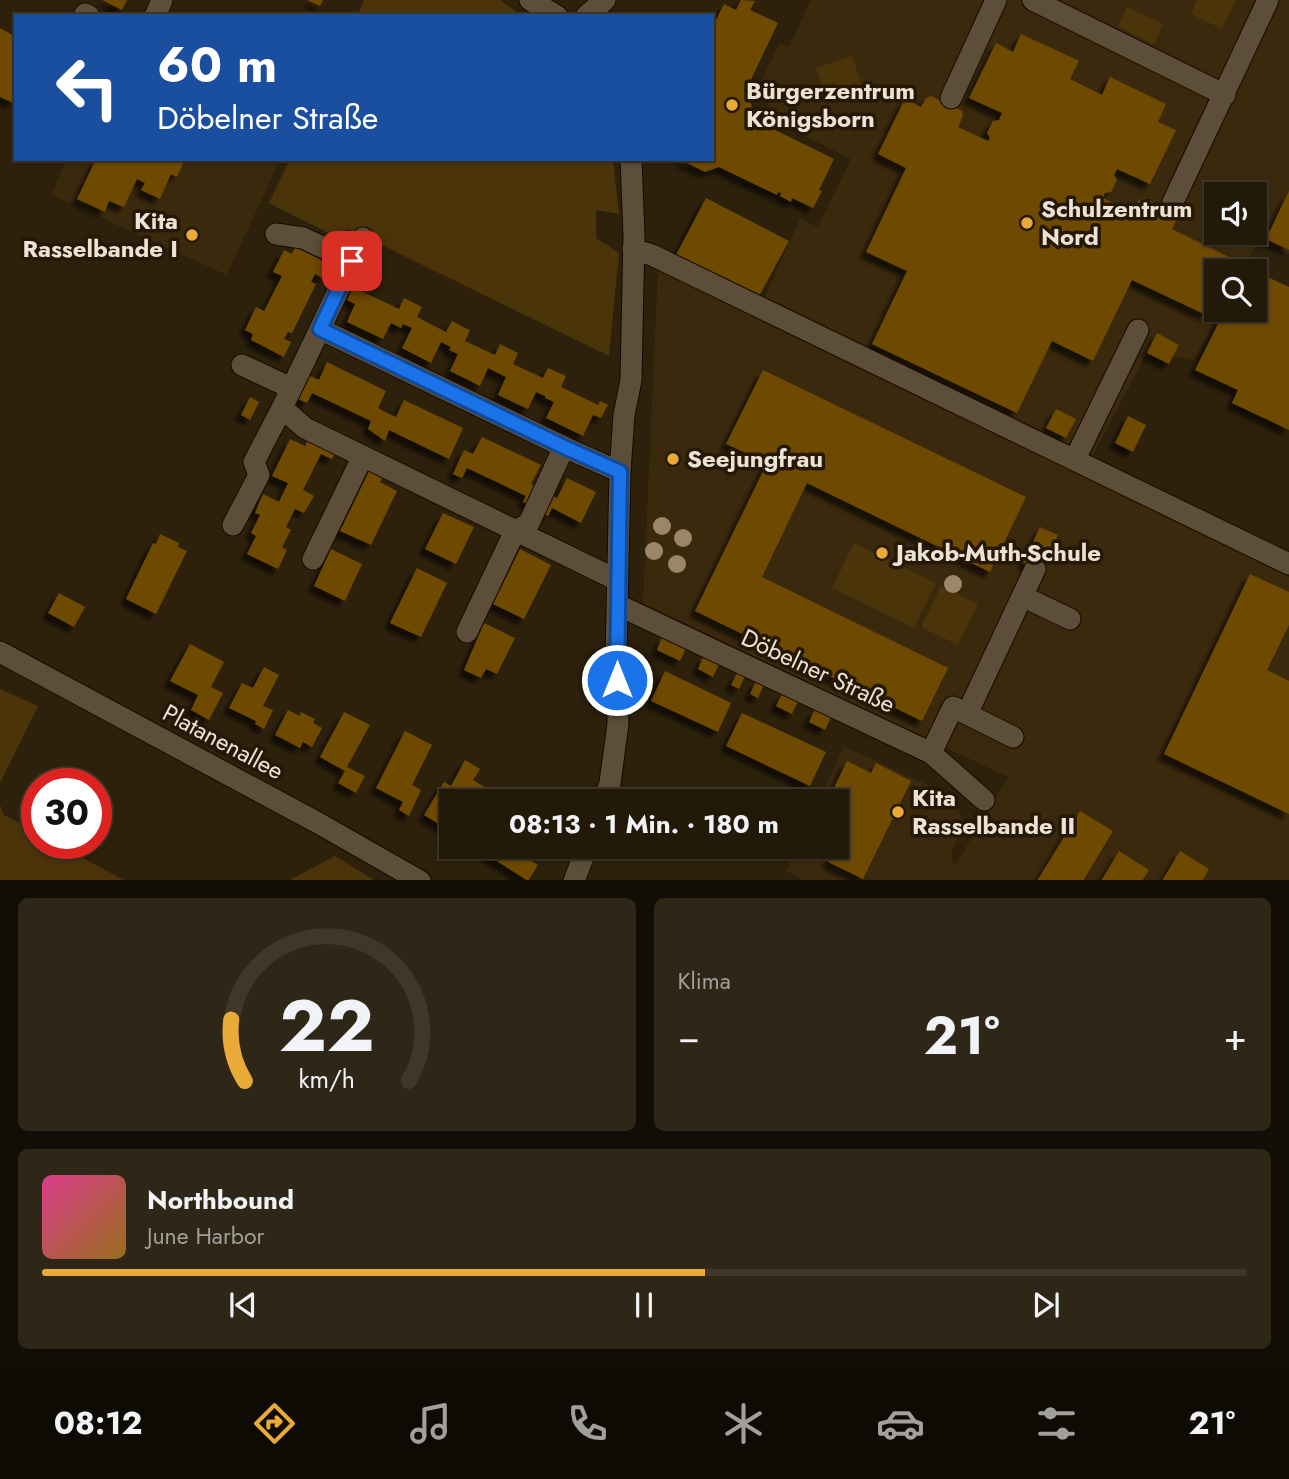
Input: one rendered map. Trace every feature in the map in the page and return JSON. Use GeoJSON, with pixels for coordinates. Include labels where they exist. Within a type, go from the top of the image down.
{"type":"FeatureCollection","features":[{"type":"Feature","properties":{"kind":"street"},"geometry":{"type":"LineString","coordinates":[[530,0],[554,14]]}},
{"type":"Feature","properties":{"kind":"street"},"geometry":{"type":"LineString","coordinates":[[588,14],[605,0]]}},
{"type":"Feature","properties":{"kind":"street"},"geometry":{"type":"LineString","coordinates":[[951,98],[996,0]]}},
{"type":"Feature","properties":{"kind":"street"},"geometry":{"type":"LineString","coordinates":[[1033,0],[1225,95]]}},
{"type":"Feature","properties":{"kind":"street"},"geometry":{"type":"LineString","coordinates":[[1173,202],[1268,0]]}},
{"type":"Feature","properties":{"kind":"street"},"geometry":{"type":"LineString","coordinates":[[608,789],[618,724],[617,580],[620,472],[624,415],[631,380],[635,220],[631,161]]}},
{"type":"Feature","properties":{"kind":"street"},"geometry":{"type":"LineString","coordinates":[[276,234],[303,238],[352,261]]}},
{"type":"Feature","properties":{"kind":"street"},"geometry":{"type":"LineString","coordinates":[[233,525],[259,475],[254,463],[363,238]]}},
{"type":"Feature","properties":{"kind":"street"},"geometry":{"type":"LineString","coordinates":[[634,249],[652,255],[1289,564]]}},
{"type":"Feature","properties":{"kind":"street"},"geometry":{"type":"LineString","coordinates":[[320,329],[620,472]]}},
{"type":"Feature","properties":{"kind":"street"},"geometry":{"type":"LineString","coordinates":[[1075,459],[1138,330]]}},
{"type":"Feature","properties":{"kind":"street"},"geometry":{"type":"LineString","coordinates":[[242,365],[291,388]]}},
{"type":"Feature","properties":{"kind":"street"},"geometry":{"type":"LineString","coordinates":[[282,408],[305,428],[617,580]]}},
{"type":"Feature","properties":{"kind":"street"},"geometry":{"type":"LineString","coordinates":[[467,632],[515,531],[529,523],[564,447]]}},
{"type":"Feature","properties":{"kind":"street"},"geometry":{"type":"LineString","coordinates":[[313,559],[363,456]]}},
{"type":"Feature","properties":{"kind":"street"},"geometry":{"type":"LineString","coordinates":[[967,714],[1035,569]]}},
{"type":"Feature","properties":{"kind":"street"},"geometry":{"type":"LineString","coordinates":[[1024,597],[1070,618]]}},
{"type":"Feature","properties":{"kind":"street","name":"Döbelner Straße"},"geometry":{"type":"LineString","coordinates":[[618,605],[931,753],[984,800]]}},
{"type":"Feature","properties":{"kind":"street","name":"Platanenallee"},"geometry":{"type":"LineString","coordinates":[[0,652],[420,880]]}},
{"type":"Feature","properties":{"kind":"street"},"geometry":{"type":"LineString","coordinates":[[931,753],[953,707],[1013,737]]}},
{"type":"Feature","properties":{"kind":"street"},"geometry":{"type":"LineString","coordinates":[[575,880],[583,859]]}},
{"type":"Feature","properties":{"kind":"shaded area"},"geometry":{"type":"Polygon","coordinates":[[[364,0],[500,0],[519,14],[358,14],[364,0]]]}},
{"type":"Feature","properties":{"kind":"shaded area"},"geometry":{"type":"Polygon","coordinates":[[[811,0],[1289,0],[1289,254],[1267,244],[1267,182],[1204,182],[1204,245],[1257,245],[1249,259],[1204,259],[1204,322],[1215,322],[1194,360],[1147,353],[1092,457],[763,301],[800,219],[818,227],[851,159],[774,120],[760,83],[779,44],[789,47],[811,0]]]}},
{"type":"Feature","properties":{"kind":"shaded area"},"geometry":{"type":"Polygon","coordinates":[[[1197,0],[1236,0],[1222,29],[1191,14],[1197,0]]]}},
{"type":"Feature","properties":{"kind":"shaded area"},"geometry":{"type":"Polygon","coordinates":[[[1127,7],[1163,24],[1154,44],[1118,27],[1127,7]]]}},
{"type":"Feature","properties":{"kind":"shaded area"},"geometry":{"type":"Polygon","coordinates":[[[852,56],[862,86],[827,98],[816,68],[852,56]]]}},
{"type":"Feature","properties":{"kind":"shaded area","name":"Kita Rasselbande I"},"geometry":{"type":"Polygon","coordinates":[[[66,161],[279,161],[227,275],[51,195],[66,161]]]}},
{"type":"Feature","properties":{"kind":"shaded area"},"geometry":{"type":"Polygon","coordinates":[[[289,161],[613,161],[619,214],[596,210],[596,238],[619,253],[609,356],[349,229],[331,234],[269,203],[289,161]]]}},
{"type":"Feature","properties":{"kind":"shaded area"},"geometry":{"type":"Polygon","coordinates":[[[658,269],[1289,577],[1289,880],[804,880],[786,871],[792,859],[849,859],[849,789],[824,789],[844,746],[951,796],[965,823],[951,853],[954,867],[1008,777],[643,603],[658,269]]]}},
{"type":"Feature","properties":{"kind":"shaded area"},"geometry":{"type":"Polygon","coordinates":[[[854,543],[936,583],[914,628],[832,588],[854,543]]]}},
{"type":"Feature","properties":{"kind":"shaded area"},"geometry":{"type":"Polygon","coordinates":[[[941,586],[978,604],[958,645],[921,627],[941,586]]]}},
{"type":"Feature","properties":{"kind":"shaded area"},"geometry":{"type":"Polygon","coordinates":[[[0,689],[38,706],[0,783],[0,689]]]}},
{"type":"Feature","properties":{"kind":"shaded area"},"geometry":{"type":"Polygon","coordinates":[[[0,805],[4,815],[21,824],[21,859],[85,859],[124,880],[0,880],[0,805]]]}},
{"type":"Feature","properties":{"kind":"shaded area"},"geometry":{"type":"Polygon","coordinates":[[[335,856],[374,880],[290,880],[335,856]]]}},
{"type":"Feature","properties":{"kind":"building"},"geometry":{"type":"Polygon","coordinates":[[[102,0],[127,0],[122,10],[102,0]]]}},
{"type":"Feature","properties":{"kind":"building"},"geometry":{"type":"Polygon","coordinates":[[[307,0],[323,0],[320,6],[307,0]]]}},
{"type":"Feature","properties":{"kind":"building","name":"Bürgerzentrum Königsborn"},"geometry":{"type":"Polygon","coordinates":[[[741,0],[755,1],[750,10],[778,23],[746,90],[757,121],[834,159],[813,208],[792,198],[791,202],[780,196],[781,193],[778,192],[777,195],[719,167],[705,172],[683,161],[714,161],[714,24],[724,4],[736,10],[741,0]]]}},
{"type":"Feature","properties":{"kind":"building"},"geometry":{"type":"Polygon","coordinates":[[[0,28],[14,36],[14,101],[0,97],[0,28]]]}},
{"type":"Feature","properties":{"kind":"building","name":"Schulzentrum Nord"},"geometry":{"type":"Polygon","coordinates":[[[1021,34],[1079,61],[1070,79],[1102,95],[1110,77],[1166,104],[1158,122],[1176,130],[1150,184],[1117,169],[1114,175],[1117,180],[1111,192],[1105,193],[1103,198],[1133,212],[1139,200],[1144,198],[1175,213],[1177,218],[1172,229],[1233,259],[1204,259],[1204,314],[1132,280],[1093,361],[1052,341],[1017,413],[872,344],[907,271],[866,252],[906,168],[878,154],[905,99],[921,107],[926,98],[931,96],[962,111],[963,116],[958,127],[988,141],[990,138],[987,133],[993,121],[999,120],[1002,113],[969,98],[996,43],[1013,52],[1021,34]]]}},
{"type":"Feature","properties":{"kind":"building"},"geometry":{"type":"Polygon","coordinates":[[[95,161],[184,161],[177,177],[171,174],[160,199],[141,190],[145,183],[137,179],[124,207],[109,201],[105,212],[77,199],[95,161]]]}},
{"type":"Feature","properties":{"kind":"building"},"geometry":{"type":"Polygon","coordinates":[[[1289,191],[1289,250],[1267,239],[1289,191]]]}},
{"type":"Feature","properties":{"kind":"building"},"geometry":{"type":"Polygon","coordinates":[[[706,198],[789,241],[758,298],[676,255],[706,198]]]}},
{"type":"Feature","properties":{"kind":"building"},"geometry":{"type":"Polygon","coordinates":[[[295,247],[329,264],[322,278],[315,274],[311,282],[316,284],[292,333],[288,332],[284,339],[291,342],[284,357],[251,340],[253,334],[245,330],[256,307],[264,311],[282,276],[273,272],[284,250],[292,254],[295,247]]]}},
{"type":"Feature","properties":{"kind":"building"},"geometry":{"type":"Polygon","coordinates":[[[358,277],[366,281],[361,291],[399,309],[404,298],[422,307],[417,317],[446,332],[452,321],[470,330],[465,341],[495,355],[500,344],[518,353],[513,364],[543,378],[548,368],[566,376],[561,387],[598,405],[600,401],[608,405],[601,418],[593,415],[583,436],[546,418],[554,402],[545,396],[536,392],[528,409],[498,395],[506,377],[488,368],[480,386],[450,371],[458,354],[441,342],[431,363],[402,348],[412,328],[403,324],[401,328],[391,323],[383,339],[347,322],[355,304],[347,300],[358,277]]]}},
{"type":"Feature","properties":{"kind":"building"},"geometry":{"type":"Polygon","coordinates":[[[1267,277],[1289,287],[1289,430],[1232,403],[1238,390],[1195,370],[1219,322],[1267,322],[1267,277]]]}},
{"type":"Feature","properties":{"kind":"building"},"geometry":{"type":"Polygon","coordinates":[[[1157,333],[1179,345],[1169,364],[1147,353],[1157,333]]]}},
{"type":"Feature","properties":{"kind":"building"},"geometry":{"type":"Polygon","coordinates":[[[327,362],[386,391],[378,408],[387,413],[396,417],[404,400],[463,428],[449,459],[389,430],[385,441],[368,429],[371,421],[312,393],[307,403],[298,399],[310,376],[319,380],[327,362]]]}},
{"type":"Feature","properties":{"kind":"building"},"geometry":{"type":"Polygon","coordinates":[[[763,370],[1026,497],[990,572],[807,483],[762,577],[948,668],[922,721],[695,611],[767,463],[726,444],[763,370]]]}},
{"type":"Feature","properties":{"kind":"building"},"geometry":{"type":"Polygon","coordinates":[[[250,397],[259,402],[250,420],[241,415],[250,397]]]}},
{"type":"Feature","properties":{"kind":"building"},"geometry":{"type":"Polygon","coordinates":[[[1056,409],[1076,419],[1066,438],[1046,428],[1056,409]]]}},
{"type":"Feature","properties":{"kind":"building"},"geometry":{"type":"Polygon","coordinates":[[[1128,416],[1146,425],[1133,452],[1115,443],[1128,416]]]}},
{"type":"Feature","properties":{"kind":"building"},"geometry":{"type":"Polygon","coordinates":[[[309,437],[336,450],[332,459],[321,454],[303,490],[314,496],[304,513],[295,509],[286,527],[291,530],[282,547],[287,550],[278,569],[247,554],[256,536],[251,533],[260,515],[255,513],[263,494],[279,502],[288,483],[272,476],[290,439],[305,446],[309,437]]]}},
{"type":"Feature","properties":{"kind":"building"},"geometry":{"type":"Polygon","coordinates":[[[482,437],[541,465],[531,484],[540,488],[532,506],[523,502],[526,496],[467,468],[462,478],[453,474],[464,450],[473,454],[482,437]]]}},
{"type":"Feature","properties":{"kind":"building"},"geometry":{"type":"Polygon","coordinates":[[[371,467],[384,473],[380,482],[397,491],[371,545],[340,531],[371,467]]]}},
{"type":"Feature","properties":{"kind":"building"},"geometry":{"type":"Polygon","coordinates":[[[567,478],[596,492],[581,523],[552,508],[548,516],[539,512],[547,494],[557,498],[567,478]]]}},
{"type":"Feature","properties":{"kind":"building"},"geometry":{"type":"Polygon","coordinates":[[[443,513],[474,527],[456,564],[425,549],[443,513]]]}},
{"type":"Feature","properties":{"kind":"building"},"geometry":{"type":"Polygon","coordinates":[[[1040,527],[1058,535],[1041,572],[1023,563],[1040,527]]]}},
{"type":"Feature","properties":{"kind":"building"},"geometry":{"type":"Polygon","coordinates":[[[160,534],[179,543],[178,547],[187,551],[156,614],[126,599],[160,534]]]}},
{"type":"Feature","properties":{"kind":"building"},"geometry":{"type":"Polygon","coordinates":[[[331,549],[362,564],[345,601],[314,586],[331,549]]]}},
{"type":"Feature","properties":{"kind":"building"},"geometry":{"type":"Polygon","coordinates":[[[520,549],[551,565],[524,619],[493,604],[520,549]]]}},
{"type":"Feature","properties":{"kind":"building"},"geometry":{"type":"Polygon","coordinates":[[[417,568],[447,583],[421,637],[390,623],[417,568]]]}},
{"type":"Feature","properties":{"kind":"building"},"geometry":{"type":"Polygon","coordinates":[[[1250,574],[1289,592],[1289,625],[1267,670],[1289,681],[1289,814],[1164,754],[1250,574]]]}},
{"type":"Feature","properties":{"kind":"building"},"geometry":{"type":"Polygon","coordinates":[[[59,593],[85,607],[74,627],[48,613],[59,593]]]}},
{"type":"Feature","properties":{"kind":"building"},"geometry":{"type":"Polygon","coordinates":[[[484,623],[515,638],[497,674],[486,669],[481,678],[464,670],[484,623]]]}},
{"type":"Feature","properties":{"kind":"building"},"geometry":{"type":"Polygon","coordinates":[[[662,637],[686,648],[680,661],[657,650],[662,637]]]}},
{"type":"Feature","properties":{"kind":"building"},"geometry":{"type":"Polygon","coordinates":[[[190,644],[224,662],[211,687],[223,693],[209,720],[191,710],[198,695],[170,681],[190,644]]]}},
{"type":"Feature","properties":{"kind":"building"},"geometry":{"type":"Polygon","coordinates":[[[703,657],[719,664],[713,677],[698,669],[703,657]]]}},
{"type":"Feature","properties":{"kind":"building"},"geometry":{"type":"Polygon","coordinates":[[[264,667],[279,675],[263,706],[273,710],[264,729],[255,724],[256,721],[229,708],[242,683],[253,688],[264,667]]]}},
{"type":"Feature","properties":{"kind":"building"},"geometry":{"type":"Polygon","coordinates":[[[665,671],[731,703],[718,732],[651,701],[665,671]]]}},
{"type":"Feature","properties":{"kind":"building"},"geometry":{"type":"Polygon","coordinates":[[[737,673],[745,676],[739,689],[731,685],[737,673]]]}},
{"type":"Feature","properties":{"kind":"building"},"geometry":{"type":"Polygon","coordinates":[[[756,681],[764,685],[758,698],[750,694],[756,681]]]}},
{"type":"Feature","properties":{"kind":"building"},"geometry":{"type":"Polygon","coordinates":[[[782,694],[798,701],[792,714],[776,706],[782,694]]]}},
{"type":"Feature","properties":{"kind":"building"},"geometry":{"type":"Polygon","coordinates":[[[815,709],[831,717],[825,730],[809,722],[815,709]]]}},
{"type":"Feature","properties":{"kind":"building"},"geometry":{"type":"Polygon","coordinates":[[[288,710],[300,716],[301,712],[315,719],[313,723],[322,728],[312,747],[303,742],[300,748],[275,735],[288,710]]]}},
{"type":"Feature","properties":{"kind":"building"},"geometry":{"type":"Polygon","coordinates":[[[344,712],[370,725],[347,767],[365,776],[356,793],[338,783],[345,771],[320,757],[344,712]]]}},
{"type":"Feature","properties":{"kind":"building"},"geometry":{"type":"Polygon","coordinates":[[[742,713],[826,752],[810,786],[726,746],[742,713]]]}},
{"type":"Feature","properties":{"kind":"building"},"geometry":{"type":"Polygon","coordinates":[[[405,731],[432,745],[412,785],[421,790],[409,816],[399,810],[403,802],[376,788],[405,731]]]}},
{"type":"Feature","properties":{"kind":"building"},"geometry":{"type":"Polygon","coordinates":[[[465,760],[480,769],[473,780],[486,788],[440,789],[444,782],[451,786],[465,760]]]}},
{"type":"Feature","properties":{"kind":"building"},"geometry":{"type":"Polygon","coordinates":[[[847,761],[871,773],[876,763],[911,781],[863,879],[828,862],[830,859],[849,859],[849,789],[833,789],[847,761]]]}},
{"type":"Feature","properties":{"kind":"building"},"geometry":{"type":"Polygon","coordinates":[[[439,790],[439,824],[424,815],[439,790]]]}},
{"type":"Feature","properties":{"kind":"building"},"geometry":{"type":"Polygon","coordinates":[[[1080,811],[1113,831],[1084,880],[1038,880],[1080,811]]]}},
{"type":"Feature","properties":{"kind":"building"},"geometry":{"type":"Polygon","coordinates":[[[1119,851],[1149,870],[1143,880],[1102,880],[1119,851]]]}},
{"type":"Feature","properties":{"kind":"building"},"geometry":{"type":"Polygon","coordinates":[[[1180,851],[1209,869],[1203,880],[1163,880],[1180,851]]]}},
{"type":"Feature","properties":{"kind":"building"},"geometry":{"type":"Polygon","coordinates":[[[494,859],[528,859],[538,865],[529,880],[494,859]]]}},
{"type":"Feature","properties":{"kind":"place","name":"Bürgerzentrum Königsborn"},"geometry":{"type":"Point","coordinates":[732,105]}},
{"type":"Feature","properties":{"kind":"place","name":"Schulzentrum Nord"},"geometry":{"type":"Point","coordinates":[1027,223]}},
{"type":"Feature","properties":{"kind":"place","name":"Kita Rasselbande I"},"geometry":{"type":"Point","coordinates":[192,235]}},
{"type":"Feature","properties":{"kind":"place","name":"Seejungfrau"},"geometry":{"type":"Point","coordinates":[673,459]}},
{"type":"Feature","properties":{"kind":"place","name":"Jakob-Muth-Schule"},"geometry":{"type":"Point","coordinates":[882,553]}},
{"type":"Feature","properties":{"kind":"place","name":"Kita Rasselbande II"},"geometry":{"type":"Point","coordinates":[898,812]}},
{"type":"Feature","properties":{"kind":"route"},"geometry":{"type":"LineString","coordinates":[[352,261],[320,329],[620,472],[617,680]]}}]}
